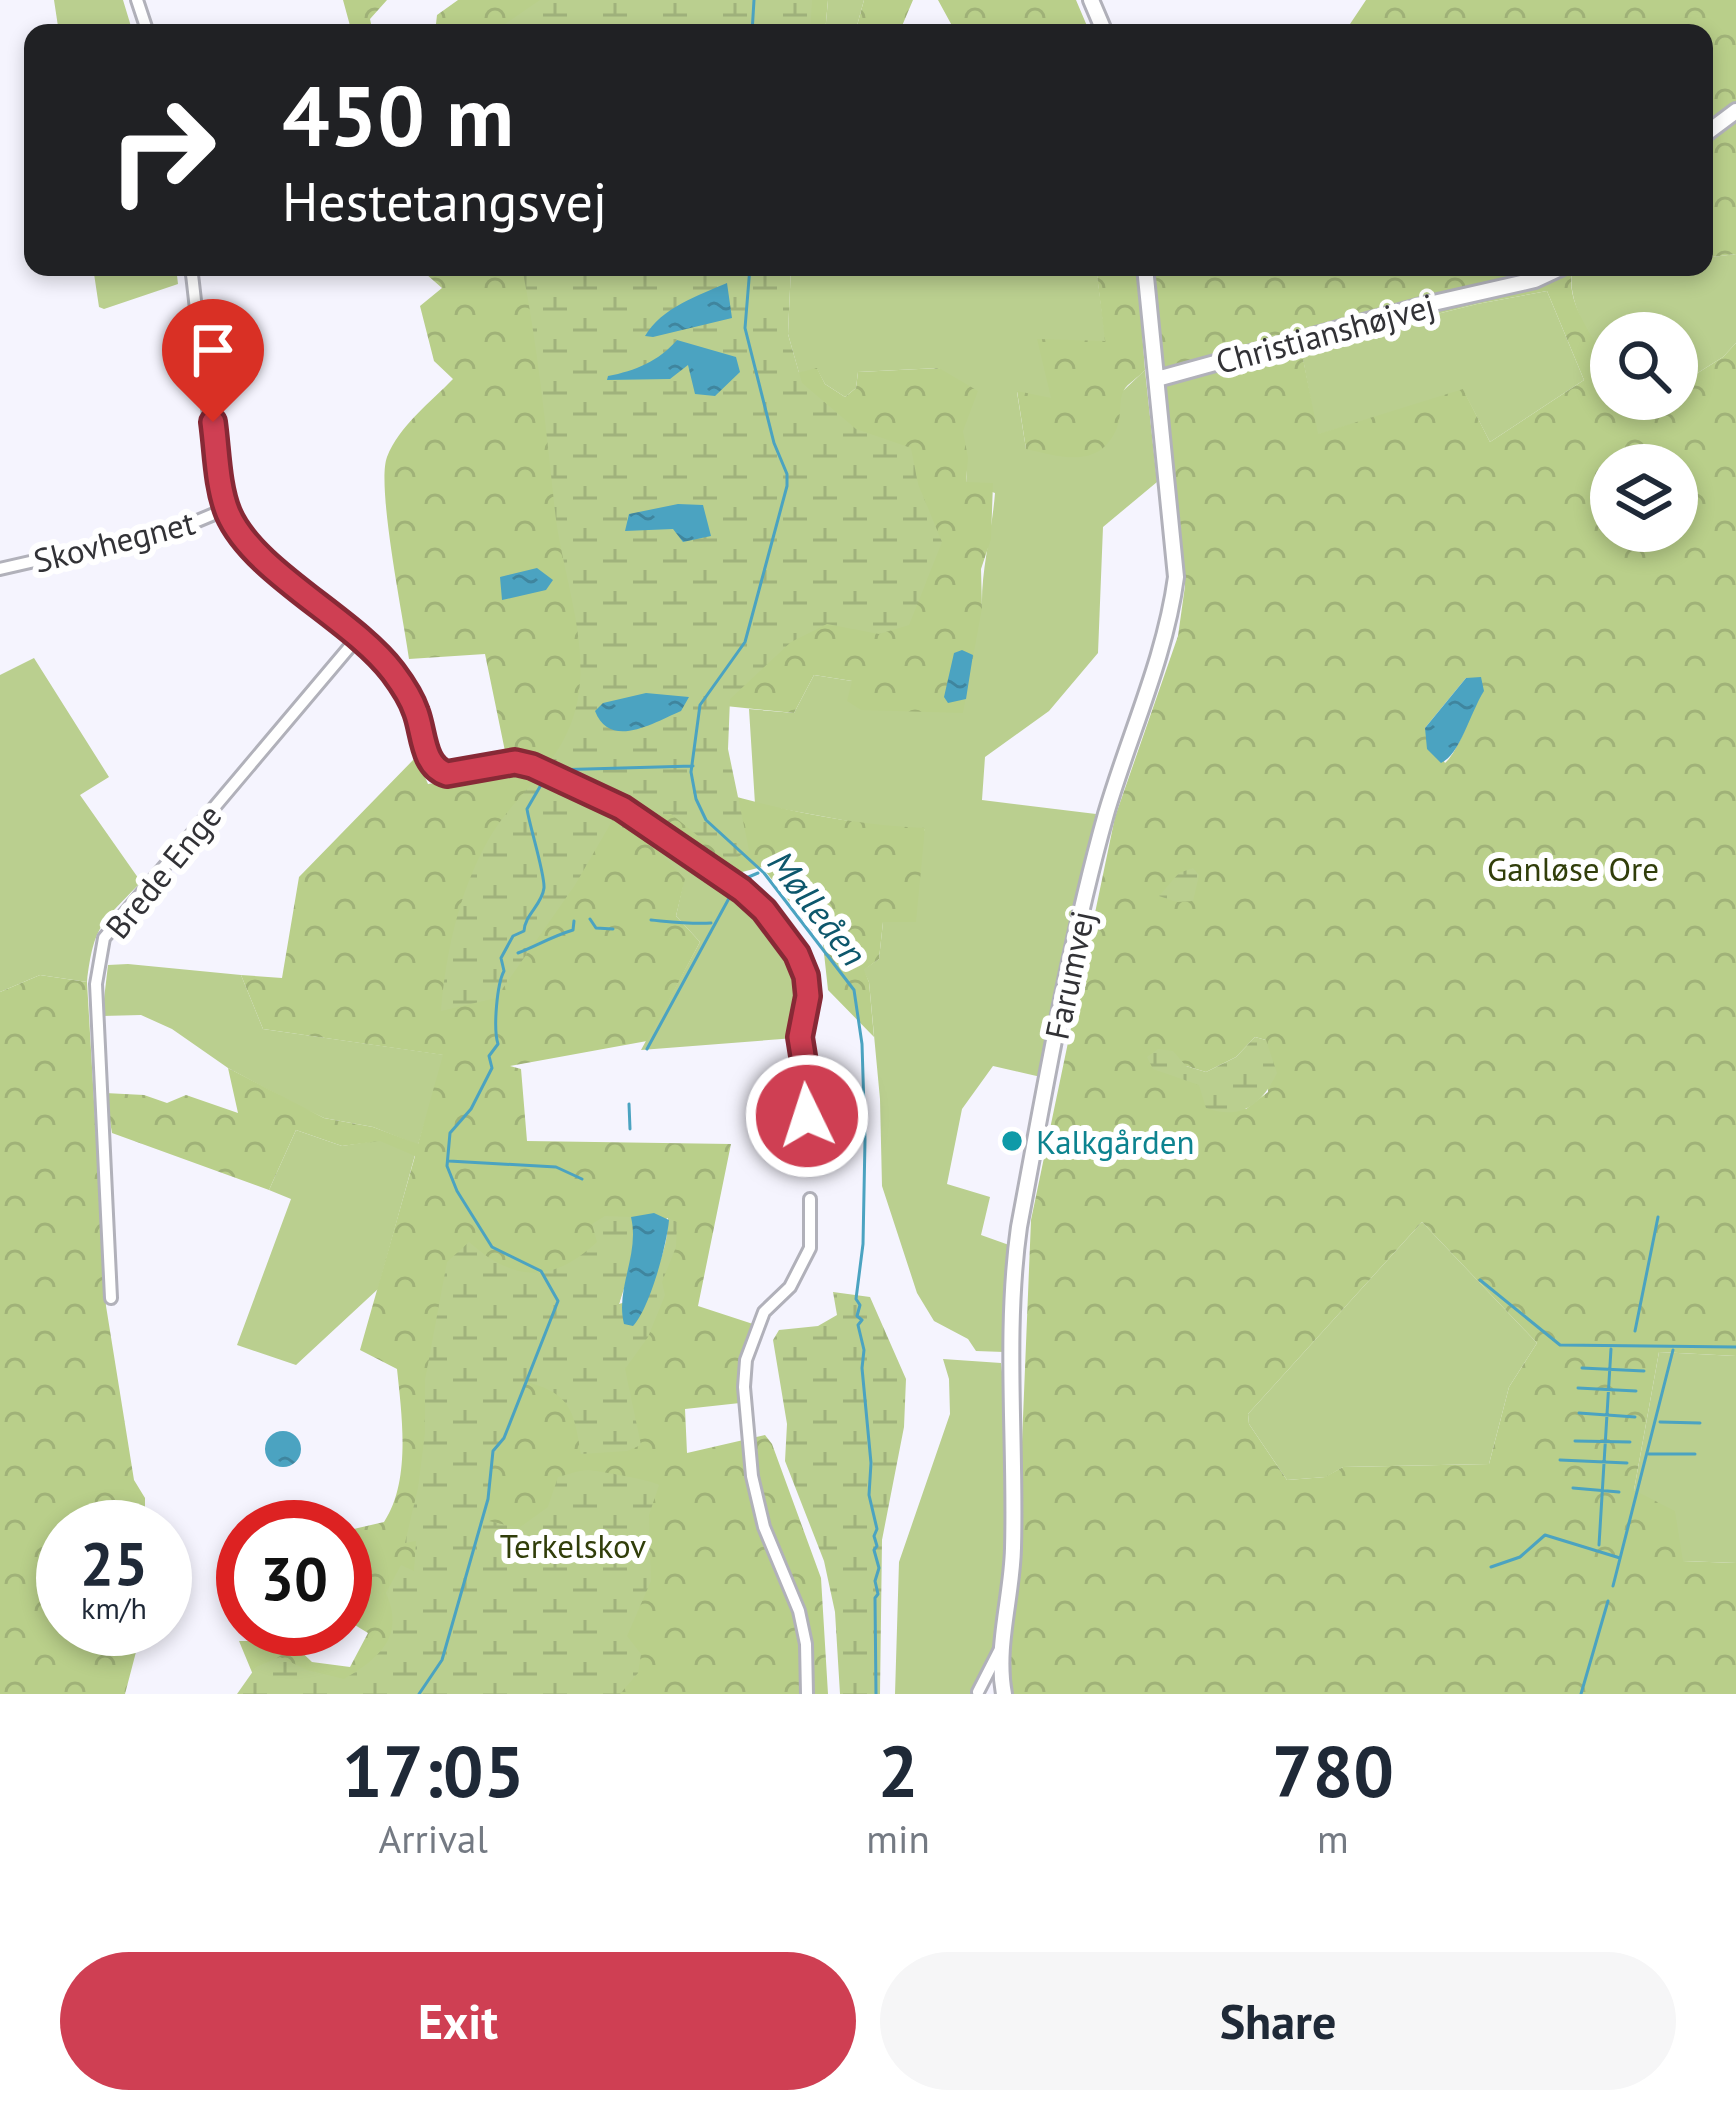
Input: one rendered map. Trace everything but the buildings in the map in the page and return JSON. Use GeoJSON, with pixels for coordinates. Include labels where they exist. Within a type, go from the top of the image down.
{"type":"FeatureCollection","features":[{"type":"Feature","properties":{"kind":"street"},"geometry":{"type":"LineString","coordinates":[[192,276],[226,509],[246,540],[358,637],[404,687],[416,710],[430,763],[438,771],[447,774],[515,762],[532,766],[622,808],[764,910],[797,954],[806,976],[808,996],[800,1037],[807,1116]]}},
{"type":"Feature","properties":{"kind":"street","name":"Farumvej"},"geometry":{"type":"LineString","coordinates":[[1003,1693],[1001,1649],[1012,1581],[1012,1276],[1019,1227],[1078,924],[1107,810],[1171,618],[1177,577],[1146,276]]}},
{"type":"Feature","properties":{"kind":"street","name":"Christianshøjvej"},"geometry":{"type":"LineString","coordinates":[[1157,379],[1544,276]]}},
{"type":"Feature","properties":{"kind":"street","name":"Skovhegnet"},"geometry":{"type":"LineString","coordinates":[[0,569],[183,527],[226,509]]}},
{"type":"Feature","properties":{"kind":"street","name":"Brede Enge"},"geometry":{"type":"LineString","coordinates":[[111,1298],[96,984],[104,938],[358,637]]}},
{"type":"Feature","properties":{"kind":"street"},"geometry":{"type":"LineString","coordinates":[[807,1694],[806,1644],[799,1611],[764,1527],[752,1476],[744,1388],[746,1360],[764,1312],[790,1287],[810,1248],[810,1199]]}},
{"type":"Feature","properties":{"kind":"street"},"geometry":{"type":"LineString","coordinates":[[1001,1649],[978,1693],[1003,1693]]}},
{"type":"Feature","properties":{"kind":"green space"},"geometry":{"type":"Polygon","coordinates":[[[54,0],[123,0],[130,24],[58,24],[54,0]]]}},
{"type":"Feature","properties":{"kind":"green space"},"geometry":{"type":"Polygon","coordinates":[[[343,0],[387,0],[370,19],[371,24],[350,24],[343,0]]]}},
{"type":"Feature","properties":{"kind":"green space"},"geometry":{"type":"Polygon","coordinates":[[[458,0],[828,0],[826,24],[436,24],[437,15],[458,0]]]}},
{"type":"Feature","properties":{"kind":"green space"},"geometry":{"type":"Polygon","coordinates":[[[540,0],[812,0],[811,24],[505,24],[540,0]]]}},
{"type":"Feature","properties":{"kind":"green space"},"geometry":{"type":"Polygon","coordinates":[[[828,0],[864,0],[857,24],[826,24],[828,0]]]}},
{"type":"Feature","properties":{"kind":"green space"},"geometry":{"type":"Polygon","coordinates":[[[864,0],[913,0],[903,24],[857,24],[864,0]]]}},
{"type":"Feature","properties":{"kind":"green space"},"geometry":{"type":"Polygon","coordinates":[[[938,0],[1076,0],[1086,24],[951,24],[938,0]]]}},
{"type":"Feature","properties":{"kind":"green space"},"geometry":{"type":"Polygon","coordinates":[[[1366,0],[1736,0],[1736,254],[1713,257],[1713,24],[1350,24],[1366,0]]]}},
{"type":"Feature","properties":{"kind":"green space"},"geometry":{"type":"Polygon","coordinates":[[[1736,254],[1736,343],[1698,373],[1698,312],[1590,312],[1590,338],[1576,307],[1571,279],[1572,276],[1713,276],[1713,257],[1736,254]]]}},
{"type":"Feature","properties":{"kind":"green space"},"geometry":{"type":"Polygon","coordinates":[[[94,276],[177,276],[178,284],[99,307],[94,276]]]}},
{"type":"Feature","properties":{"kind":"green space","name":"Terkelskov"},"geometry":{"type":"Polygon","coordinates":[[[428,276],[740,276],[755,383],[817,368],[825,384],[845,397],[856,388],[858,372],[939,368],[978,391],[963,431],[966,482],[993,483],[991,539],[981,569],[982,608],[963,713],[861,710],[847,701],[852,681],[814,675],[794,713],[687,702],[677,779],[800,812],[925,828],[916,922],[883,922],[879,959],[864,970],[874,1037],[828,990],[823,944],[762,867],[730,875],[662,834],[655,847],[685,879],[676,916],[700,942],[647,1041],[510,1066],[521,1069],[527,1141],[731,1144],[698,1306],[753,1324],[742,1363],[740,1403],[685,1409],[687,1453],[765,1435],[772,1444],[821,1578],[828,1694],[261,1694],[245,1656],[306,1656],[312,1662],[350,1667],[356,1656],[372,1656],[372,1525],[384,1522],[393,1506],[402,1428],[397,1369],[360,1350],[415,1156],[380,1141],[342,1146],[296,1130],[269,1190],[112,1133],[105,1093],[144,1095],[167,1103],[186,1095],[238,1113],[228,1068],[324,1118],[373,1127],[418,1144],[443,1055],[263,1029],[241,975],[282,978],[299,877],[416,757],[428,784],[505,772],[506,756],[485,654],[409,659],[388,524],[385,472],[392,446],[407,425],[453,379],[434,361],[420,306],[442,288],[428,276]],[[668,1218],[635,1234],[619,1304],[646,1296],[666,1252],[668,1218]]]}},
{"type":"Feature","properties":{"kind":"green space"},"geometry":{"type":"Polygon","coordinates":[[[523,276],[791,276],[788,334],[802,383],[856,429],[911,448],[918,484],[942,542],[909,625],[879,634],[827,624],[791,642],[730,699],[728,749],[749,850],[730,862],[671,814],[615,816],[575,885],[496,998],[441,1011],[451,941],[473,871],[495,829],[566,735],[579,693],[579,641],[559,536],[523,276]]]}},
{"type":"Feature","properties":{"kind":"green space"},"geometry":{"type":"Polygon","coordinates":[[[791,276],[1097,276],[1106,342],[1051,399],[1017,392],[1026,449],[1124,390],[1145,370],[1157,482],[1103,527],[1098,653],[1049,711],[985,757],[982,800],[1096,814],[1041,1077],[993,1066],[962,1109],[947,1184],[990,1197],[981,1235],[1009,1245],[1004,1352],[976,1351],[968,1339],[934,1321],[917,1293],[882,1186],[880,1099],[869,982],[863,970],[879,959],[883,922],[925,829],[875,826],[755,804],[749,709],[794,713],[814,675],[852,681],[982,608],[995,493],[966,483],[963,438],[939,368],[858,372],[856,388],[845,397],[825,384],[817,369],[799,373],[788,334],[791,276]]]}},
{"type":"Feature","properties":{"kind":"green space"},"geometry":{"type":"Polygon","coordinates":[[[1097,276],[1138,276],[1145,370],[1124,390],[1117,428],[1109,441],[1100,450],[1078,457],[1026,449],[1017,391],[1051,398],[1037,339],[1105,341],[1097,276]]]}},
{"type":"Feature","properties":{"kind":"green space","name":"Ganløse Ore"},"geometry":{"type":"Polygon","coordinates":[[[1152,276],[1572,276],[1576,306],[1590,334],[1590,420],[1698,420],[1698,373],[1736,343],[1736,1356],[1659,1352],[1634,1490],[1675,1511],[1683,1561],[1736,1563],[1736,1694],[1003,1694],[1016,1591],[1031,1220],[1115,817],[1178,636],[1185,586],[1152,276]],[[1547,291],[1301,348],[1318,434],[1463,389],[1490,442],[1584,380],[1547,291]],[[1466,678],[1425,728],[1445,763],[1465,729],[1471,702],[1466,678]],[[1255,1037],[1236,1057],[1206,1072],[1186,1066],[1200,1085],[1246,1109],[1268,1092],[1266,1040],[1255,1037]],[[1422,1222],[1248,1414],[1249,1424],[1287,1480],[1325,1477],[1343,1467],[1489,1464],[1509,1387],[1537,1343],[1422,1222]]]}},
{"type":"Feature","properties":{"kind":"green space"},"geometry":{"type":"Polygon","coordinates":[[[1547,291],[1584,380],[1490,442],[1463,390],[1317,435],[1301,348],[1547,291]]]}},
{"type":"Feature","properties":{"kind":"green space"},"geometry":{"type":"Polygon","coordinates":[[[34,658],[109,777],[80,795],[141,882],[102,926],[87,982],[40,975],[0,992],[0,675],[34,658]]]}},
{"type":"Feature","properties":{"kind":"green space"},"geometry":{"type":"Polygon","coordinates":[[[660,838],[749,904],[789,945],[801,968],[805,991],[795,1038],[641,1050],[700,942],[676,916],[684,880],[654,847],[660,838]]]}},
{"type":"Feature","properties":{"kind":"green space"},"geometry":{"type":"Polygon","coordinates":[[[1193,868],[1199,875],[1193,901],[1159,896],[1179,873],[1193,868]]]}},
{"type":"Feature","properties":{"kind":"green space"},"geometry":{"type":"Polygon","coordinates":[[[108,965],[241,975],[263,1029],[445,1055],[418,1145],[373,1127],[324,1118],[141,1015],[102,1016],[108,965]]]}},
{"type":"Feature","properties":{"kind":"green space"},"geometry":{"type":"Polygon","coordinates":[[[40,975],[87,982],[106,1306],[134,1480],[145,1500],[36,1500],[36,1656],[135,1656],[125,1694],[0,1694],[0,992],[40,975]]]}},
{"type":"Feature","properties":{"kind":"green space"},"geometry":{"type":"Polygon","coordinates":[[[1255,1037],[1266,1040],[1277,1073],[1256,1102],[1239,1111],[1206,1108],[1199,1085],[1153,1069],[1147,1057],[1158,1049],[1173,1051],[1186,1066],[1206,1072],[1236,1057],[1255,1037]]]}},
{"type":"Feature","properties":{"kind":"green space"},"geometry":{"type":"Polygon","coordinates":[[[296,1130],[342,1146],[380,1140],[415,1155],[378,1289],[296,1365],[237,1345],[291,1199],[269,1190],[296,1130]]]}},
{"type":"Feature","properties":{"kind":"green space","name":"Terkelskov"},"geometry":{"type":"Polygon","coordinates":[[[605,1216],[631,1217],[634,1246],[619,1304],[642,1317],[665,1244],[668,1218],[677,1222],[676,1247],[662,1282],[665,1295],[648,1337],[625,1369],[641,1445],[627,1451],[581,1454],[568,1406],[553,1392],[527,1382],[493,1466],[489,1521],[519,1528],[548,1507],[558,1477],[581,1471],[659,1485],[649,1515],[651,1581],[627,1636],[641,1654],[638,1673],[620,1694],[237,1694],[256,1667],[280,1657],[344,1679],[378,1654],[391,1634],[386,1593],[401,1565],[414,1571],[416,1541],[405,1543],[418,1488],[425,1380],[447,1262],[469,1242],[518,1271],[549,1271],[597,1242],[592,1224],[605,1216]]]}},
{"type":"Feature","properties":{"kind":"green space"},"geometry":{"type":"Polygon","coordinates":[[[1422,1222],[1537,1343],[1509,1387],[1489,1464],[1343,1467],[1326,1477],[1287,1480],[1249,1424],[1248,1414],[1422,1222]]]}},
{"type":"Feature","properties":{"kind":"green space"},"geometry":{"type":"Polygon","coordinates":[[[833,1292],[870,1297],[906,1379],[904,1427],[882,1540],[880,1694],[840,1694],[835,1612],[824,1561],[785,1461],[787,1424],[773,1340],[779,1330],[818,1326],[837,1315],[833,1292]]]}},
{"type":"Feature","properties":{"kind":"green space"},"geometry":{"type":"Polygon","coordinates":[[[1659,1352],[1736,1356],[1736,1563],[1682,1561],[1634,1490],[1659,1352]]]}},
{"type":"Feature","properties":{"kind":"green space"},"geometry":{"type":"Polygon","coordinates":[[[943,1359],[1001,1363],[1012,1503],[1004,1609],[995,1650],[973,1694],[895,1694],[899,1562],[950,1414],[943,1359]]]}},
{"type":"Feature","properties":{"kind":"water"},"geometry":{"type":"Polygon","coordinates":[[[727,283],[732,318],[645,336],[671,310],[727,283]]]}},
{"type":"Feature","properties":{"kind":"water"},"geometry":{"type":"Polygon","coordinates":[[[677,340],[736,357],[740,372],[715,396],[695,394],[688,365],[670,379],[607,380],[654,359],[677,340]]]}},
{"type":"Feature","properties":{"kind":"water"},"geometry":{"type":"Polygon","coordinates":[[[678,504],[703,505],[711,536],[683,542],[673,529],[625,531],[629,514],[678,504]]]}},
{"type":"Feature","properties":{"kind":"water"},"geometry":{"type":"Polygon","coordinates":[[[537,568],[553,580],[546,590],[502,600],[500,577],[537,568]]]}},
{"type":"Feature","properties":{"kind":"water"},"geometry":{"type":"Polygon","coordinates":[[[962,650],[973,655],[966,699],[948,703],[944,697],[954,653],[962,650]]]}},
{"type":"Feature","properties":{"kind":"water"},"geometry":{"type":"Polygon","coordinates":[[[1481,677],[1484,691],[1459,743],[1441,763],[1427,749],[1425,728],[1466,678],[1481,677]]]}},
{"type":"Feature","properties":{"kind":"water"},"geometry":{"type":"Polygon","coordinates":[[[646,693],[689,697],[681,711],[633,730],[611,729],[595,711],[603,703],[646,693]]]}},
{"type":"Feature","properties":{"kind":"water"},"geometry":{"type":"Polygon","coordinates":[[[654,1213],[669,1220],[661,1260],[639,1318],[633,1326],[624,1324],[631,1217],[654,1213]]]}},
{"type":"Feature","properties":{"kind":"water"},"geometry":{"type":"Polygon","coordinates":[[[283,1431],[296,1436],[301,1449],[296,1462],[283,1467],[270,1462],[265,1449],[270,1436],[283,1431]]]}},
{"type":"Feature","properties":{"kind":"waterway","name":"Mølleåen"},"geometry":{"type":"LineString","coordinates":[[753,24],[754,0]]}},
{"type":"Feature","properties":{"kind":"waterway","name":"Mølleåen"},"geometry":{"type":"LineString","coordinates":[[749,276],[745,328],[787,486],[745,642],[700,705],[691,772],[706,820],[764,873],[854,990],[862,1044],[865,1140],[863,1244],[856,1299],[860,1305],[857,1316],[862,1320],[858,1325],[864,1350],[869,1495],[879,1568],[875,1581],[876,1694]]}},
{"type":"Feature","properties":{"kind":"waterway"},"geometry":{"type":"LineString","coordinates":[[552,770],[693,766]]}},
{"type":"Feature","properties":{"kind":"waterway"},"geometry":{"type":"LineString","coordinates":[[419,1694],[442,1660],[488,1499],[493,1451],[504,1438],[558,1301],[541,1271],[492,1247],[447,1166],[450,1133],[471,1109],[492,1068],[489,1056],[498,1044],[496,1006],[504,971],[501,958],[513,936],[524,931],[543,894],[527,809],[545,778]]}},
{"type":"Feature","properties":{"kind":"waterway"},"geometry":{"type":"LineString","coordinates":[[739,881],[758,873]]}},
{"type":"Feature","properties":{"kind":"waterway"},"geometry":{"type":"LineString","coordinates":[[647,1049],[734,889]]}},
{"type":"Feature","properties":{"kind":"waterway"},"geometry":{"type":"LineString","coordinates":[[590,919],[596,928],[613,929]]}},
{"type":"Feature","properties":{"kind":"waterway"},"geometry":{"type":"LineString","coordinates":[[651,920],[711,923]]}},
{"type":"Feature","properties":{"kind":"waterway"},"geometry":{"type":"LineString","coordinates":[[518,953],[573,930],[574,921]]}},
{"type":"Feature","properties":{"kind":"waterway"},"geometry":{"type":"LineString","coordinates":[[629,1104],[630,1129]]}},
{"type":"Feature","properties":{"kind":"waterway"},"geometry":{"type":"LineString","coordinates":[[449,1161],[556,1167],[582,1179]]}},
{"type":"Feature","properties":{"kind":"waterway"},"geometry":{"type":"LineString","coordinates":[[1635,1331],[1658,1217]]}},
{"type":"Feature","properties":{"kind":"waterway"},"geometry":{"type":"LineString","coordinates":[[1480,1280],[1560,1345],[1736,1347]]}},
{"type":"Feature","properties":{"kind":"waterway"},"geometry":{"type":"LineString","coordinates":[[1599,1545],[1611,1349]]}},
{"type":"Feature","properties":{"kind":"waterway"},"geometry":{"type":"LineString","coordinates":[[1613,1586],[1673,1350]]}},
{"type":"Feature","properties":{"kind":"waterway"},"geometry":{"type":"LineString","coordinates":[[1582,1368],[1644,1371]]}},
{"type":"Feature","properties":{"kind":"waterway"},"geometry":{"type":"LineString","coordinates":[[1578,1388],[1636,1391]]}},
{"type":"Feature","properties":{"kind":"waterway"},"geometry":{"type":"LineString","coordinates":[[1579,1413],[1635,1417]]}},
{"type":"Feature","properties":{"kind":"waterway"},"geometry":{"type":"LineString","coordinates":[[1660,1422],[1700,1423]]}},
{"type":"Feature","properties":{"kind":"waterway"},"geometry":{"type":"LineString","coordinates":[[1575,1441],[1630,1442]]}},
{"type":"Feature","properties":{"kind":"waterway"},"geometry":{"type":"LineString","coordinates":[[1649,1454],[1695,1454]]}},
{"type":"Feature","properties":{"kind":"waterway"},"geometry":{"type":"LineString","coordinates":[[1560,1460],[1627,1463]]}},
{"type":"Feature","properties":{"kind":"waterway"},"geometry":{"type":"LineString","coordinates":[[1573,1488],[1619,1492]]}},
{"type":"Feature","properties":{"kind":"waterway"},"geometry":{"type":"LineString","coordinates":[[1491,1567],[1520,1557],[1545,1535],[1620,1558]]}},
{"type":"Feature","properties":{"kind":"waterway"},"geometry":{"type":"LineString","coordinates":[[1581,1694],[1608,1601]]}},
{"type":"Feature","properties":{"kind":"place","name":"Kalkgården"},"geometry":{"type":"Point","coordinates":[1012,1141]}},
{"type":"Feature","properties":{"kind":"route"},"geometry":{"type":"LineString","coordinates":[[213,422],[226,509],[235,526],[389,667],[416,710],[430,763],[438,771],[447,774],[515,762],[532,766],[622,808],[764,910],[797,954],[806,976],[808,996],[800,1037],[807,1116]]}}]}
